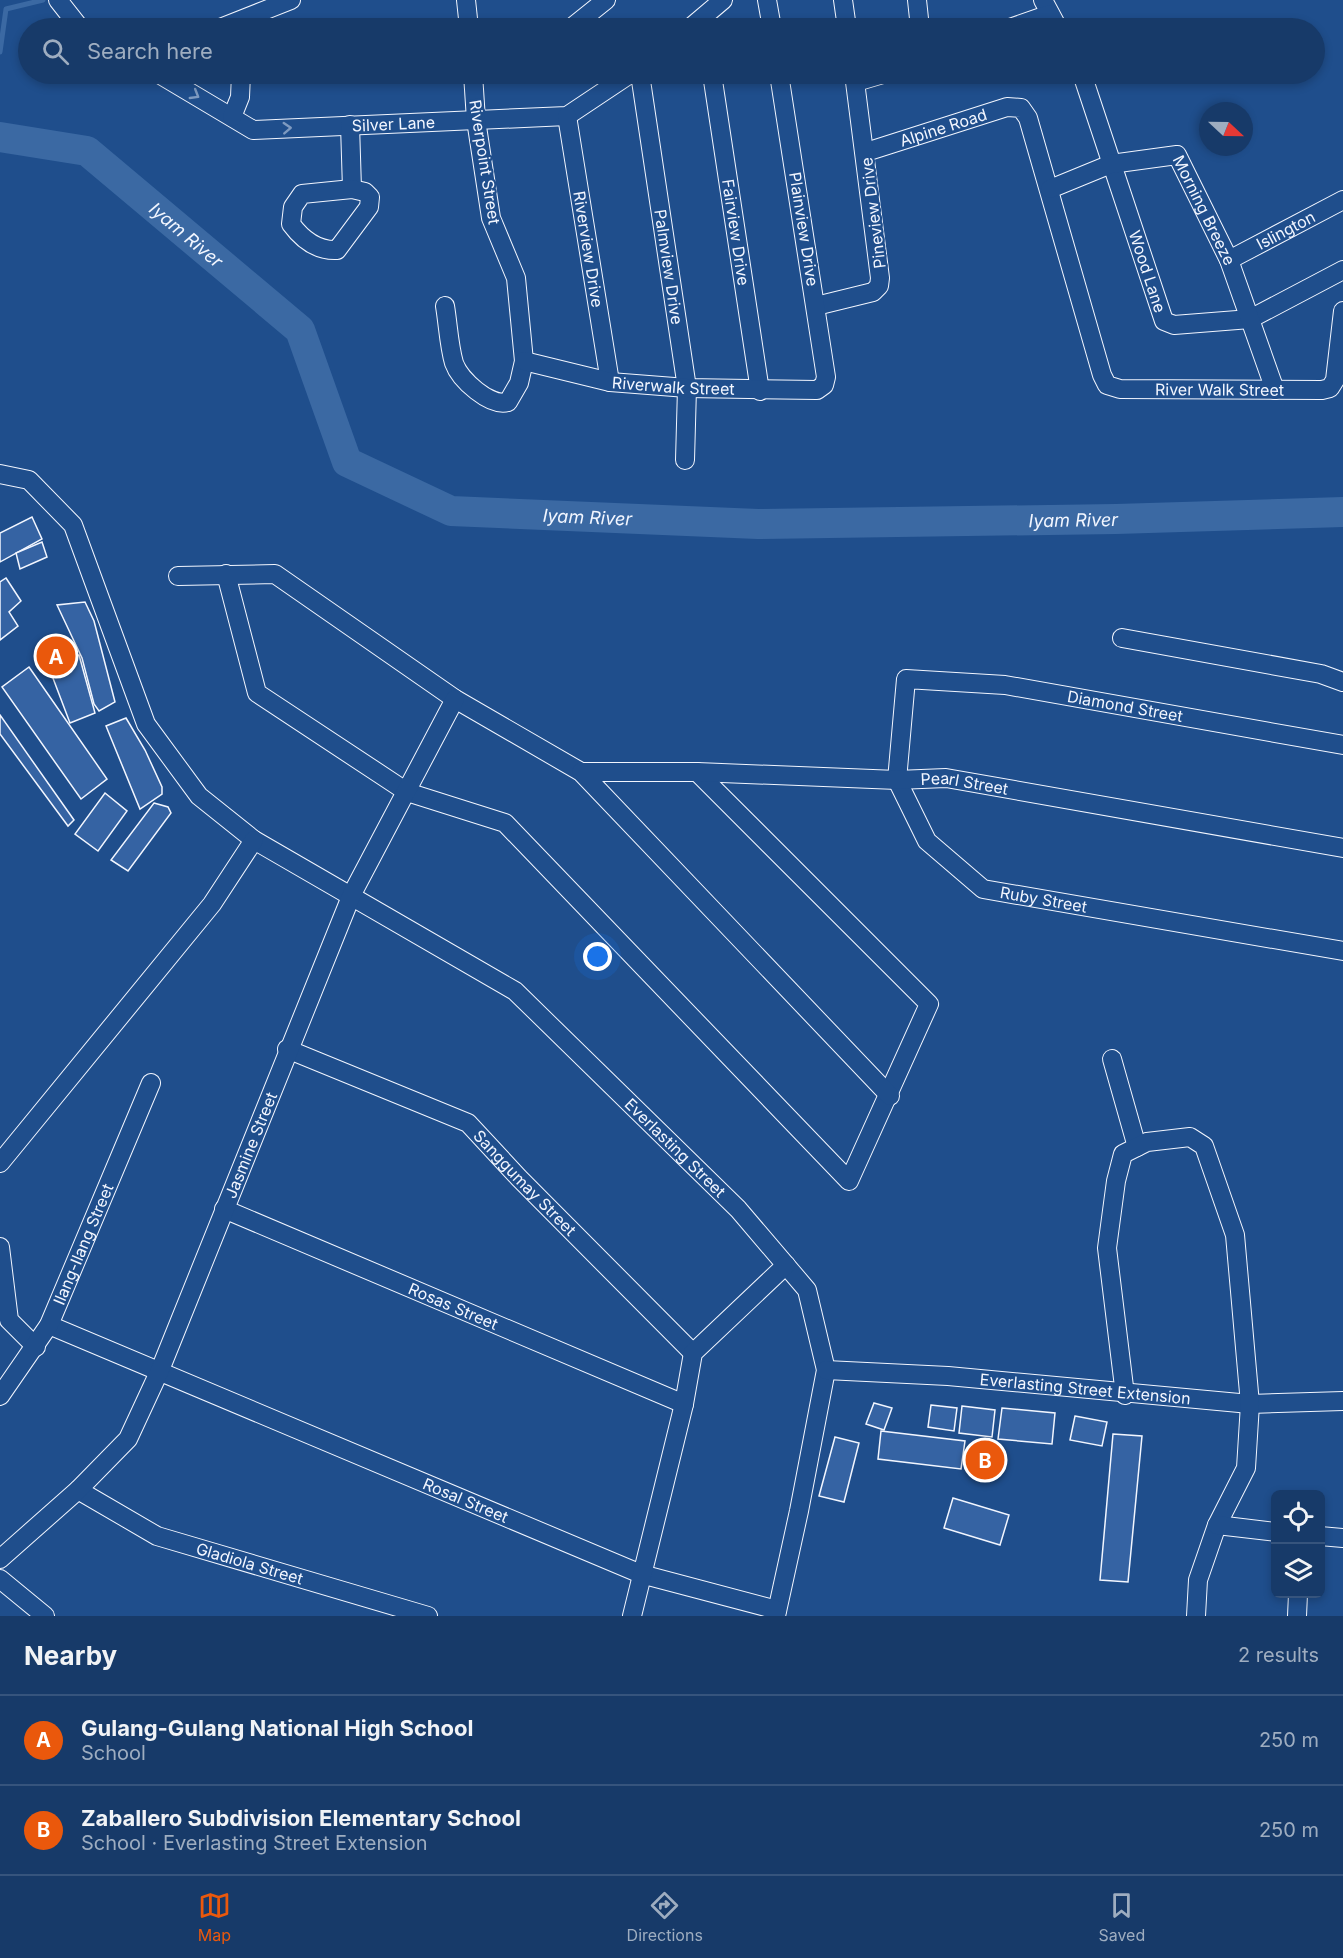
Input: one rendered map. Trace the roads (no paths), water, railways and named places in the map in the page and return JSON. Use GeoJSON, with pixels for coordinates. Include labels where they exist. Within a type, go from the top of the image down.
{"type":"FeatureCollection","features":[{"type":"Feature","properties":{"kind":"street"},"geometry":{"type":"LineString","coordinates":[[58,0],[72,18]]}},
{"type":"Feature","properties":{"kind":"street"},"geometry":{"type":"LineString","coordinates":[[245,18],[291,0]]}},
{"type":"Feature","properties":{"kind":"street"},"geometry":{"type":"LineString","coordinates":[[466,0],[468,18]]}},
{"type":"Feature","properties":{"kind":"street"},"geometry":{"type":"LineString","coordinates":[[584,18],[606,0]]}},
{"type":"Feature","properties":{"kind":"street"},"geometry":{"type":"LineString","coordinates":[[709,18],[723,0]]}},
{"type":"Feature","properties":{"kind":"street"},"geometry":{"type":"LineString","coordinates":[[767,0],[770,18]]}},
{"type":"Feature","properties":{"kind":"street"},"geometry":{"type":"LineString","coordinates":[[843,0],[846,18]]}},
{"type":"Feature","properties":{"kind":"street"},"geometry":{"type":"LineString","coordinates":[[917,0],[919,18]]}},
{"type":"Feature","properties":{"kind":"street","name":"Silver Lane"},"geometry":{"type":"LineString","coordinates":[[176,84],[253,130],[567,116]]}},
{"type":"Feature","properties":{"kind":"street"},"geometry":{"type":"LineString","coordinates":[[232,117],[240,97],[241,84]]}},
{"type":"Feature","properties":{"kind":"street","name":"Riverpoint Street"},"geometry":{"type":"LineString","coordinates":[[445,306],[455,365],[483,398],[500,404],[508,402],[519,383],[524,361],[516,278],[491,219],[473,84]]}},
{"type":"Feature","properties":{"kind":"street"},"geometry":{"type":"LineString","coordinates":[[567,116],[615,84]]}},
{"type":"Feature","properties":{"kind":"street","name":"Palmview Drive"},"geometry":{"type":"LineString","coordinates":[[641,84],[687,388],[685,460]]}},
{"type":"Feature","properties":{"kind":"street","name":"Fairview Drive"},"geometry":{"type":"LineString","coordinates":[[714,84],[760,391]]}},
{"type":"Feature","properties":{"kind":"street","name":"Plainview Drive"},"geometry":{"type":"LineString","coordinates":[[781,84],[816,306],[826,377],[824,385]]}},
{"type":"Feature","properties":{"kind":"street","name":"Pineview Drive"},"geometry":{"type":"LineString","coordinates":[[816,306],[873,292],[879,286],[866,152],[856,84]]}},
{"type":"Feature","properties":{"kind":"street","name":"Wood Lane"},"geometry":{"type":"LineString","coordinates":[[1085,84],[1164,321],[1174,325],[1250,320],[1343,270]]}},
{"type":"Feature","properties":{"kind":"street","name":"Alpine Road"},"geometry":{"type":"LineString","coordinates":[[866,152],[1008,106],[1021,108],[1028,118],[1050,189]]}},
{"type":"Feature","properties":{"kind":"street","name":"Riverview Drive"},"geometry":{"type":"LineString","coordinates":[[567,116],[610,382]]}},
{"type":"Feature","properties":{"kind":"street"},"geometry":{"type":"LineString","coordinates":[[350,125],[352,189]]}},
{"type":"Feature","properties":{"kind":"street","name":"Morning Breeze"},"geometry":{"type":"LineString","coordinates":[[1050,189],[1111,164],[1177,155],[1229,260],[1275,390]]}},
{"type":"Feature","properties":{"kind":"street","name":"River Walk Street"},"geometry":{"type":"LineString","coordinates":[[1050,189],[1102,375],[1107,385],[1120,389],[1322,390],[1330,388],[1335,380],[1343,311]]}},
{"type":"Feature","properties":{"kind":"street","name":"Islington"},"geometry":{"type":"LineString","coordinates":[[1229,260],[1343,200]]}},
{"type":"Feature","properties":{"kind":"street","name":"Riverwalk Street"},"geometry":{"type":"LineString","coordinates":[[524,361],[610,382],[760,391],[817,390],[824,385]]}},
{"type":"Feature","properties":{"kind":"street","name":"Everlasting Street"},"geometry":{"type":"LineString","coordinates":[[0,474],[28,480],[74,525],[146,724],[199,796],[254,840],[352,894],[515,991],[738,1209],[807,1290],[826,1370],[799,1511],[776,1613]]}},
{"type":"Feature","properties":{"kind":"street"},"geometry":{"type":"LineString","coordinates":[[226,574],[257,693],[407,792],[505,823],[849,1181],[890,1096],[929,1004],[697,772]]}},
{"type":"Feature","properties":{"kind":"street"},"geometry":{"type":"LineString","coordinates":[[178,576],[275,574],[455,699],[581,772],[890,1096]]}},
{"type":"Feature","properties":{"kind":"street"},"geometry":{"type":"LineString","coordinates":[[1122,638],[1321,674],[1343,682]]}},
{"type":"Feature","properties":{"kind":"street","name":"Diamond Street"},"geometry":{"type":"LineString","coordinates":[[897,780],[906,679],[1005,685],[1343,745]]}},
{"type":"Feature","properties":{"kind":"street","name":"Jasmine Street"},"geometry":{"type":"LineString","coordinates":[[0,1559],[78,1490],[128,1439],[160,1370],[287,1049],[352,894],[455,699]]}},
{"type":"Feature","properties":{"kind":"street","name":"Pearl Street"},"geometry":{"type":"LineString","coordinates":[[581,772],[697,772],[897,780],[946,778],[1343,848]]}},
{"type":"Feature","properties":{"kind":"street","name":"Ruby Street"},"geometry":{"type":"LineString","coordinates":[[897,780],[927,841],[983,889],[1343,950]]}},
{"type":"Feature","properties":{"kind":"street"},"geometry":{"type":"LineString","coordinates":[[0,1163],[198,922],[254,840]]}},
{"type":"Feature","properties":{"kind":"street","name":"Sanggumay Street"},"geometry":{"type":"LineString","coordinates":[[287,1049],[468,1123],[519,1178],[693,1353]]}},
{"type":"Feature","properties":{"kind":"street"},"geometry":{"type":"LineString","coordinates":[[1112,1059],[1137,1147]]}},
{"type":"Feature","properties":{"kind":"street","name":"Ilang-Ilang Street"},"geometry":{"type":"LineString","coordinates":[[0,1396],[49,1325],[151,1083]]}},
{"type":"Feature","properties":{"kind":"street"},"geometry":{"type":"LineString","coordinates":[[1125,1395],[1107,1248],[1116,1181],[1123,1154],[1147,1142],[1190,1137],[1204,1146],[1235,1235],[1250,1404],[1246,1468],[1217,1526],[1198,1580],[1196,1616]]}},
{"type":"Feature","properties":{"kind":"street","name":"Rosas Street"},"geometry":{"type":"LineString","coordinates":[[224,1209],[684,1404]]}},
{"type":"Feature","properties":{"kind":"street"},"geometry":{"type":"LineString","coordinates":[[0,1247],[9,1320],[36,1347]]}},
{"type":"Feature","properties":{"kind":"street"},"geometry":{"type":"LineString","coordinates":[[632,1616],[684,1404],[693,1353],[786,1264]]}},
{"type":"Feature","properties":{"kind":"street","name":"Rosal Street"},"geometry":{"type":"LineString","coordinates":[[49,1325],[641,1574],[776,1613]]}},
{"type":"Feature","properties":{"kind":"street","name":"Everlasting Street Extension"},"geometry":{"type":"LineString","coordinates":[[826,1370],[948,1376],[1125,1395],[1250,1404],[1343,1401]]}},
{"type":"Feature","properties":{"kind":"street","name":"Gladiola Street"},"geometry":{"type":"LineString","coordinates":[[78,1490],[157,1536],[428,1616]]}},
{"type":"Feature","properties":{"kind":"street"},"geometry":{"type":"LineString","coordinates":[[1217,1526],[1271,1532]]}},
{"type":"Feature","properties":{"kind":"street"},"geometry":{"type":"LineString","coordinates":[[1325,1536],[1343,1538]]}},
{"type":"Feature","properties":{"kind":"street"},"geometry":{"type":"LineString","coordinates":[[0,1579],[45,1616]]}},
{"type":"Feature","properties":{"kind":"street"},"geometry":{"type":"LineString","coordinates":[[1297,1616],[1298,1598]]}},
{"type":"Feature","properties":{"kind":"waterway"},"geometry":{"type":"LineString","coordinates":[[0,52],[6,9],[43,0]]}},
{"type":"Feature","properties":{"kind":"waterway","name":"Iyam River"},"geometry":{"type":"LineString","coordinates":[[0,137],[87,151],[300,330],[347,462],[451,511],[758,524],[1116,519],[1343,512]]}},
{"type":"Feature","properties":{"kind":"place","name":"Gulang-Gulang National High School"},"geometry":{"type":"Point","coordinates":[56,656]}},
{"type":"Feature","properties":{"kind":"place","name":"Zaballero Subdivision Elementary School"},"geometry":{"type":"Point","coordinates":[985,1460]}}]}
